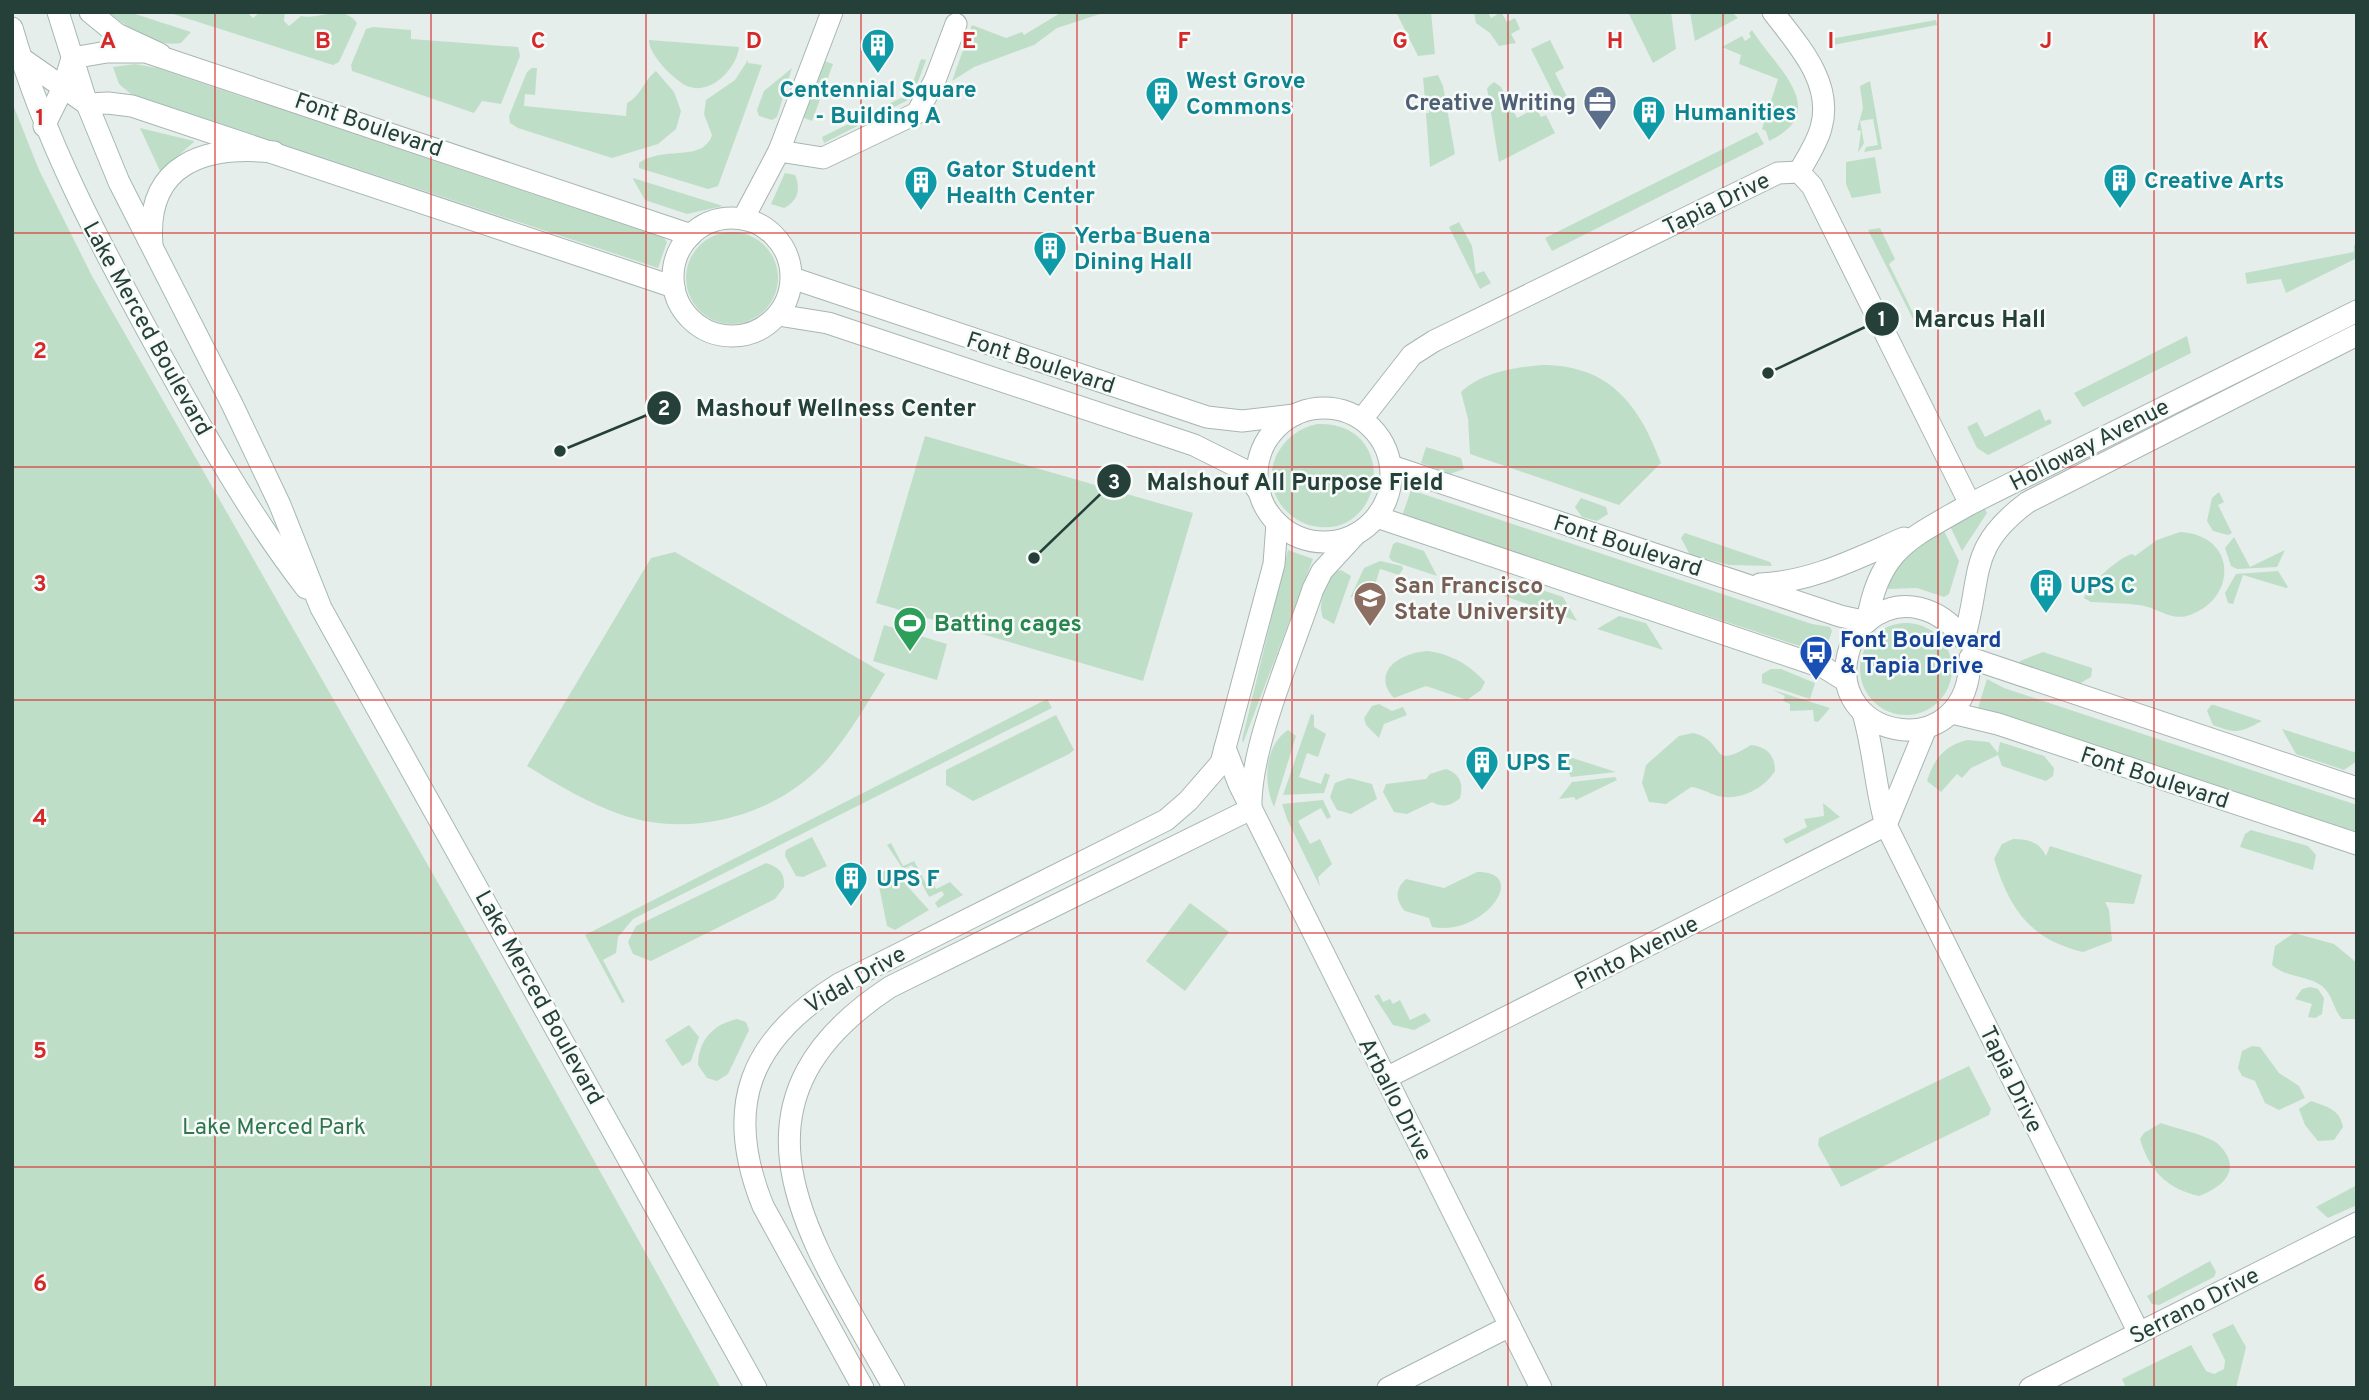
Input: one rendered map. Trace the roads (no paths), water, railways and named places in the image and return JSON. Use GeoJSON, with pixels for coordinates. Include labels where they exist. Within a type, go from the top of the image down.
{"type":"FeatureCollection","features":[{"type":"Feature","properties":{"kind":"street","name":"Lake Merced Boulevard"},"geometry":{"type":"LineString","coordinates":[[58,12],[87,104],[119,182],[262,467],[321,608],[756,1388]]}},
{"type":"Feature","properties":{"kind":"street"},"geometry":{"type":"LineString","coordinates":[[90,12],[117,34],[160,54]]}},
{"type":"Feature","properties":{"kind":"street"},"geometry":{"type":"LineString","coordinates":[[743,219],[779,151],[832,12]]}},
{"type":"Feature","properties":{"kind":"street"},"geometry":{"type":"LineString","coordinates":[[1773,12],[1811,61],[1820,88],[1822,127],[1799,172]]}},
{"type":"Feature","properties":{"kind":"street"},"geometry":{"type":"LineString","coordinates":[[779,151],[823,158],[917,113],[935,80],[956,23]]}},
{"type":"Feature","properties":{"kind":"street","name":"Lake Merced Boulevard"},"geometry":{"type":"LineString","coordinates":[[12,28],[44,126],[106,254],[265,534],[321,608]]}},
{"type":"Feature","properties":{"kind":"street","name":"Font Boulevard"},"geometry":{"type":"LineString","coordinates":[[72,58],[132,50],[160,54],[691,235]]}},
{"type":"Feature","properties":{"kind":"street"},"geometry":{"type":"LineString","coordinates":[[22,58],[87,104],[132,106],[674,287]]}},
{"type":"Feature","properties":{"kind":"street"},"geometry":{"type":"LineString","coordinates":[[44,126],[62,88],[72,58]]}},
{"type":"Feature","properties":{"kind":"street"},"geometry":{"type":"LineString","coordinates":[[155,257],[151,228],[153,205],[178,171],[201,156],[215,151],[244,149],[274,152]]}},
{"type":"Feature","properties":{"kind":"street","name":"Tapia Drive"},"geometry":{"type":"LineString","coordinates":[[1362,419],[1412,355],[1434,341],[1778,173],[1799,172],[1812,186],[1970,504]]}},
{"type":"Feature","properties":{"kind":"street"},"geometry":{"type":"LineString","coordinates":[[743,219],[762,226],[778,239],[788,257],[792,278],[790,291],[778,315],[754,333],[739,337],[710,332],[686,314],[674,287],[676,259],[691,235],[710,222],[743,219]]}},
{"type":"Feature","properties":{"kind":"street","name":"Font Boulevard"},"geometry":{"type":"LineString","coordinates":[[792,278],[1208,417],[1242,421],[1294,415]]}},
{"type":"Feature","properties":{"kind":"street","name":"Holloway Avenue"},"geometry":{"type":"LineString","coordinates":[[1867,622],[1872,590],[1881,569],[1899,549],[1927,529],[1970,504],[2357,310]]}},
{"type":"Feature","properties":{"kind":"street","name":"Font Boulevard"},"geometry":{"type":"LineString","coordinates":[[778,315],[828,323],[1194,445],[1242,469],[1259,493]]}},
{"type":"Feature","properties":{"kind":"street","name":"Holloway Avenue"},"geometry":{"type":"LineString","coordinates":[[1967,649],[1976,566],[1987,540],[2005,518],[2028,502],[2357,335]]}},
{"type":"Feature","properties":{"kind":"street"},"geometry":{"type":"LineString","coordinates":[[1251,809],[1251,787],[1259,751],[1322,570],[1356,534],[1377,517],[1388,496],[1391,466],[1377,433],[1362,419],[1339,410],[1328,409],[1294,415],[1277,428],[1263,448],[1257,475],[1259,493],[1277,523],[1292,534],[1311,541],[1333,542],[1356,534]]}},
{"type":"Feature","properties":{"kind":"street","name":"Font Boulevard"},"geometry":{"type":"LineString","coordinates":[[1391,466],[1747,585],[1867,622]]}},
{"type":"Feature","properties":{"kind":"street"},"geometry":{"type":"LineString","coordinates":[[1377,517],[1821,666],[1846,681]]}},
{"type":"Feature","properties":{"kind":"street"},"geometry":{"type":"LineString","coordinates":[[1225,748],[1273,564],[1277,523]]}},
{"type":"Feature","properties":{"kind":"street"},"geometry":{"type":"LineString","coordinates":[[1747,585],[1786,583],[1809,577],[1927,529]]}},
{"type":"Feature","properties":{"kind":"street"},"geometry":{"type":"LineString","coordinates":[[1911,606],[1932,610],[1950,622],[1967,649],[1970,678],[1964,697],[1952,713],[1926,728],[1897,730],[1879,724],[1863,713],[1846,681],[1850,645],[1867,622],[1890,608],[1911,606]]}},
{"type":"Feature","properties":{"kind":"street"},"geometry":{"type":"LineString","coordinates":[[1967,649],[2357,788]]}},
{"type":"Feature","properties":{"kind":"street","name":"Tapia Drive"},"geometry":{"type":"LineString","coordinates":[[1863,713],[1871,742],[1875,790],[1886,825],[2139,1333]]}},
{"type":"Feature","properties":{"kind":"street","name":"Font Boulevard"},"geometry":{"type":"LineString","coordinates":[[1952,713],[1997,724],[2357,844]]}},
{"type":"Feature","properties":{"kind":"street"},"geometry":{"type":"LineString","coordinates":[[1886,825],[1926,728]]}},
{"type":"Feature","properties":{"kind":"street","name":"Arballo Drive"},"geometry":{"type":"LineString","coordinates":[[1225,748],[1251,809],[1541,1388]]}},
{"type":"Feature","properties":{"kind":"street","name":"Vidal Drive"},"geometry":{"type":"LineString","coordinates":[[863,1388],[763,1206],[751,1176],[744,1146],[744,1114],[752,1082],[765,1051],[785,1024],[810,1002],[839,984],[1166,820],[1203,786],[1221,764],[1225,748]]}},
{"type":"Feature","properties":{"kind":"street","name":"Vidal Drive"},"geometry":{"type":"LineString","coordinates":[[894,1388],[808,1229],[789,1169],[789,1139],[794,1105],[807,1070],[827,1038],[858,1009],[890,987],[1251,809]]}},
{"type":"Feature","properties":{"kind":"street","name":"Pinto Avenue"},"geometry":{"type":"LineString","coordinates":[[1386,1078],[1886,825]]}},
{"type":"Feature","properties":{"kind":"street"},"geometry":{"type":"LineString","coordinates":[[839,984],[858,1009]]}},
{"type":"Feature","properties":{"kind":"street"},"geometry":{"type":"LineString","coordinates":[[751,1176],[789,1169]]}},
{"type":"Feature","properties":{"kind":"street","name":"Serrano Drive"},"geometry":{"type":"LineString","coordinates":[[2030,1388],[2357,1223]]}},
{"type":"Feature","properties":{"kind":"street"},"geometry":{"type":"LineString","coordinates":[[1388,1388],[1510,1326]]}},
{"type":"Feature","properties":{"kind":"place","name":"Centennial Square - Building A"},"geometry":{"type":"Point","coordinates":[878,75]}},
{"type":"Feature","properties":{"kind":"place","name":"West Grove Commons"},"geometry":{"type":"Point","coordinates":[1162,123]}},
{"type":"Feature","properties":{"kind":"place","name":"Creative Writing"},"geometry":{"type":"Point","coordinates":[1600,132]}},
{"type":"Feature","properties":{"kind":"place","name":"Humanities"},"geometry":{"type":"Point","coordinates":[1649,142]}},
{"type":"Feature","properties":{"kind":"place","name":"Creative Arts"},"geometry":{"type":"Point","coordinates":[2120,210]}},
{"type":"Feature","properties":{"kind":"place","name":"Gator Student Health Center"},"geometry":{"type":"Point","coordinates":[921,212]}},
{"type":"Feature","properties":{"kind":"place","name":"Yerba Buena Dining Hall"},"geometry":{"type":"Point","coordinates":[1050,278]}},
{"type":"Feature","properties":{"kind":"place","name":"Marcus Hall"},"geometry":{"type":"Point","coordinates":[1768,373]}},
{"type":"Feature","properties":{"kind":"place","name":"Mashouf Wellness Center"},"geometry":{"type":"Point","coordinates":[560,451]}},
{"type":"Feature","properties":{"kind":"place","name":"Malshouf All Purpose Field"},"geometry":{"type":"Point","coordinates":[1034,558]}},
{"type":"Feature","properties":{"kind":"place","name":"UPS C"},"geometry":{"type":"Point","coordinates":[2046,615]}},
{"type":"Feature","properties":{"kind":"place","name":"San Francisco State University"},"geometry":{"type":"Point","coordinates":[1370,628]}},
{"type":"Feature","properties":{"kind":"place","name":"Batting cages"},"geometry":{"type":"Point","coordinates":[910,653]}},
{"type":"Feature","properties":{"kind":"place","name":"Font Boulevard & Tapia Drive"},"geometry":{"type":"Point","coordinates":[1816,682]}},
{"type":"Feature","properties":{"kind":"place","name":"UPS E"},"geometry":{"type":"Point","coordinates":[1482,792]}},
{"type":"Feature","properties":{"kind":"place","name":"UPS F"},"geometry":{"type":"Point","coordinates":[851,908]}},
{"type":"Feature","properties":{"kind":"park label","name":"Lake Merced Park"},"geometry":{"type":"Point","coordinates":[274,1126]}}]}
